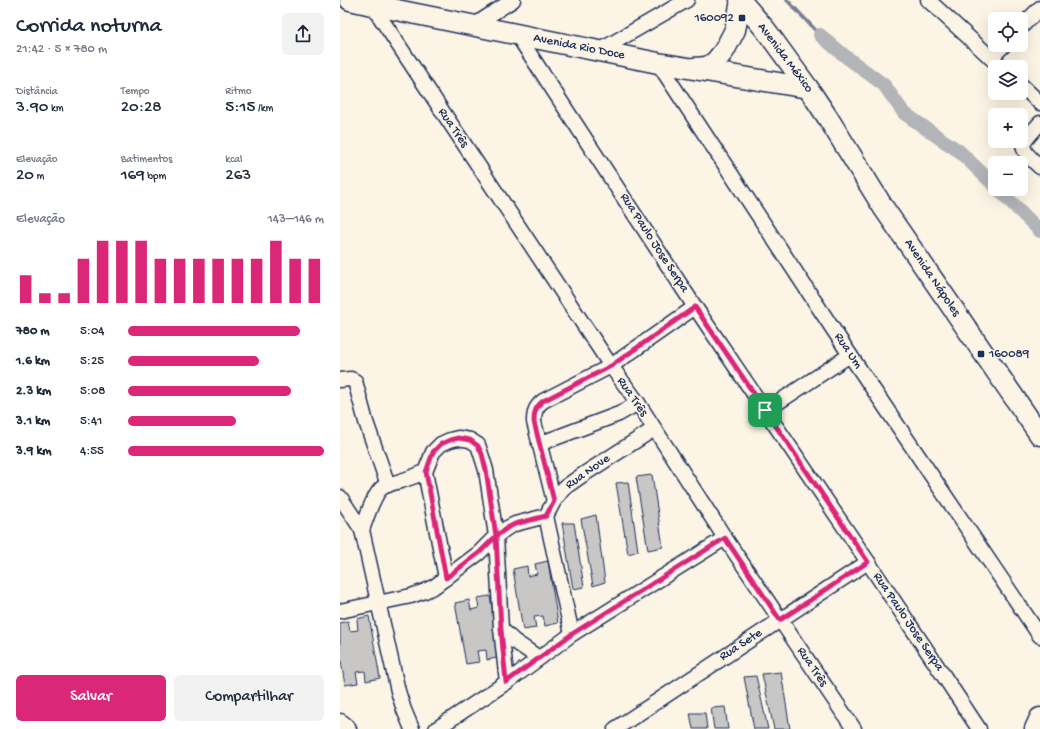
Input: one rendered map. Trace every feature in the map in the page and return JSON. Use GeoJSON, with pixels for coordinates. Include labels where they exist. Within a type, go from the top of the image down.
{"type":"FeatureCollection","features":[{"type":"Feature","properties":{"kind":"main road","name":"Avenida Rio Doce"},"geometry":{"type":"LineString","coordinates":[[350,0],[372,6],[518,36],[658,63],[808,88]]}},
{"type":"Feature","properties":{"kind":"main road"},"geometry":{"type":"LineString","coordinates":[[691,69],[707,67],[715,62],[724,51],[735,30],[740,0]]}},
{"type":"Feature","properties":{"kind":"main road","name":"Avenida México"},"geometry":{"type":"LineString","coordinates":[[740,0],[765,29],[828,118]]}},
{"type":"Feature","properties":{"kind":"main road","name":"Avenida Nápoles"},"geometry":{"type":"LineString","coordinates":[[828,118],[883,207],[1040,435]]}},
{"type":"Feature","properties":{"kind":"main road"},"geometry":{"type":"LineString","coordinates":[[1035,729],[1040,718]]}},
{"type":"Feature","properties":{"kind":"main road"},"geometry":{"type":"LineString","coordinates":[[340,724],[346,729]]}},
{"type":"Feature","properties":{"kind":"street"},"geometry":{"type":"LineString","coordinates":[[473,26],[513,0]]}},
{"type":"Feature","properties":{"kind":"street"},"geometry":{"type":"LineString","coordinates":[[599,51],[687,0]]}},
{"type":"Feature","properties":{"kind":"street"},"geometry":{"type":"LineString","coordinates":[[928,0],[994,60]]}},
{"type":"Feature","properties":{"kind":"street","name":"Rua Três"},"geometry":{"type":"LineString","coordinates":[[372,6],[611,366],[638,404],[725,538],[854,729]]}},
{"type":"Feature","properties":{"kind":"street"},"geometry":{"type":"LineString","coordinates":[[1028,20],[1040,8]]}},
{"type":"Feature","properties":{"kind":"street","name":"Rua Paulo Jose Serpa"},"geometry":{"type":"LineString","coordinates":[[518,36],[695,307],[979,729]]}},
{"type":"Feature","properties":{"kind":"street","name":"Rua Um"},"geometry":{"type":"LineString","coordinates":[[658,63],[850,355],[1040,636]]}},
{"type":"Feature","properties":{"kind":"street"},"geometry":{"type":"LineString","coordinates":[[1028,92],[1040,103]]}},
{"type":"Feature","properties":{"kind":"street"},"geometry":{"type":"LineString","coordinates":[[1040,123],[1024,142],[1023,147],[1024,151],[1040,167]]}},
{"type":"Feature","properties":{"kind":"street"},"geometry":{"type":"LineString","coordinates":[[554,501],[534,422],[534,416],[538,405],[611,366],[695,307]]}},
{"type":"Feature","properties":{"kind":"street"},"geometry":{"type":"LineString","coordinates":[[765,410],[850,355]]}},
{"type":"Feature","properties":{"kind":"street"},"geometry":{"type":"LineString","coordinates":[[340,380],[351,379],[355,381],[366,422],[388,485]]}},
{"type":"Feature","properties":{"kind":"street"},"geometry":{"type":"LineString","coordinates":[[539,444],[619,414],[638,404]]}},
{"type":"Feature","properties":{"kind":"street","name":"Rua Nove"},"geometry":{"type":"LineString","coordinates":[[546,516],[554,501],[564,488],[654,429]]}},
{"type":"Feature","properties":{"kind":"street"},"geometry":{"type":"LineString","coordinates":[[446,578],[426,472],[433,452],[441,444],[458,438],[470,440],[478,446],[482,454],[486,470],[496,536],[501,629],[506,682]]}},
{"type":"Feature","properties":{"kind":"street"},"geometry":{"type":"LineString","coordinates":[[362,530],[378,492],[382,488],[426,472]]}},
{"type":"Feature","properties":{"kind":"street"},"geometry":{"type":"LineString","coordinates":[[340,498],[362,530],[398,691],[412,729]]}},
{"type":"Feature","properties":{"kind":"street"},"geometry":{"type":"LineString","coordinates":[[340,611],[411,596],[425,591],[435,586],[479,553],[496,536],[507,528],[515,524],[546,516],[572,634]]}},
{"type":"Feature","properties":{"kind":"street"},"geometry":{"type":"LineString","coordinates":[[436,729],[506,682],[572,634],[725,538]]}},
{"type":"Feature","properties":{"kind":"street","name":"Rua Sete"},"geometry":{"type":"LineString","coordinates":[[615,729],[868,562]]}},
{"type":"Feature","properties":{"kind":"street"},"geometry":{"type":"LineString","coordinates":[[501,629],[514,642],[539,658]]}},
{"type":"Feature","properties":{"kind":"building"},"geometry":{"type":"Polygon","coordinates":[[[652,475],[663,547],[648,550],[636,477],[652,475]]]}},
{"type":"Feature","properties":{"kind":"building"},"geometry":{"type":"Polygon","coordinates":[[[628,482],[638,551],[628,554],[616,483],[628,482]]]}},
{"type":"Feature","properties":{"kind":"building"},"geometry":{"type":"Polygon","coordinates":[[[596,515],[605,582],[593,586],[581,519],[596,515]]]}},
{"type":"Feature","properties":{"kind":"building"},"geometry":{"type":"Polygon","coordinates":[[[562,523],[574,523],[584,587],[573,589],[562,523]]]}},
{"type":"Feature","properties":{"kind":"building"},"geometry":{"type":"Polygon","coordinates":[[[548,561],[558,623],[545,626],[543,616],[534,617],[536,628],[523,630],[513,569],[527,566],[528,576],[537,574],[535,564],[548,561]]]}},
{"type":"Feature","properties":{"kind":"building"},"geometry":{"type":"Polygon","coordinates":[[[490,596],[501,657],[487,660],[486,650],[477,651],[479,662],[466,664],[455,603],[469,600],[471,610],[479,608],[477,598],[490,596]]]}},
{"type":"Feature","properties":{"kind":"building"},"geometry":{"type":"Polygon","coordinates":[[[369,616],[380,678],[366,681],[365,671],[356,672],[358,683],[345,685],[340,655],[340,623],[348,621],[350,631],[358,630],[357,619],[369,616]]]}},
{"type":"Feature","properties":{"kind":"building"},"geometry":{"type":"Polygon","coordinates":[[[781,672],[790,729],[774,729],[762,674],[781,672]]]}},
{"type":"Feature","properties":{"kind":"building"},"geometry":{"type":"Polygon","coordinates":[[[756,676],[768,729],[754,729],[744,677],[756,676]]]}},
{"type":"Feature","properties":{"kind":"building"},"geometry":{"type":"Polygon","coordinates":[[[725,707],[728,729],[714,729],[711,708],[725,707]]]}},
{"type":"Feature","properties":{"kind":"building"},"geometry":{"type":"Polygon","coordinates":[[[690,713],[705,713],[707,729],[693,729],[690,713]]]}},
{"type":"Feature","properties":{"kind":"waterway"},"geometry":{"type":"LineString","coordinates":[[787,0],[820,35]]}},
{"type":"Feature","properties":{"kind":"waterway"},"geometry":{"type":"LineString","coordinates":[[820,35],[884,85],[904,113],[959,151],[988,179]]}},
{"type":"Feature","properties":{"kind":"waterway"},"geometry":{"type":"LineString","coordinates":[[1005,196],[1040,231]]}},
{"type":"Feature","properties":{"kind":"place","name":"160092"},"geometry":{"type":"Point","coordinates":[742,18]}},
{"type":"Feature","properties":{"kind":"place","name":"160089"},"geometry":{"type":"Point","coordinates":[981,354]}},
{"type":"Feature","properties":{"kind":"route"},"geometry":{"type":"LineString","coordinates":[[765,410],[695,307],[611,366],[538,405],[534,416],[534,422],[554,501],[546,516],[515,524],[496,536],[486,470],[482,454],[478,446],[470,440],[458,438],[441,444],[433,452],[426,472],[446,578],[479,553],[496,536],[501,629],[506,682],[572,634],[725,538],[780,620],[868,562],[765,410]]}}]}
